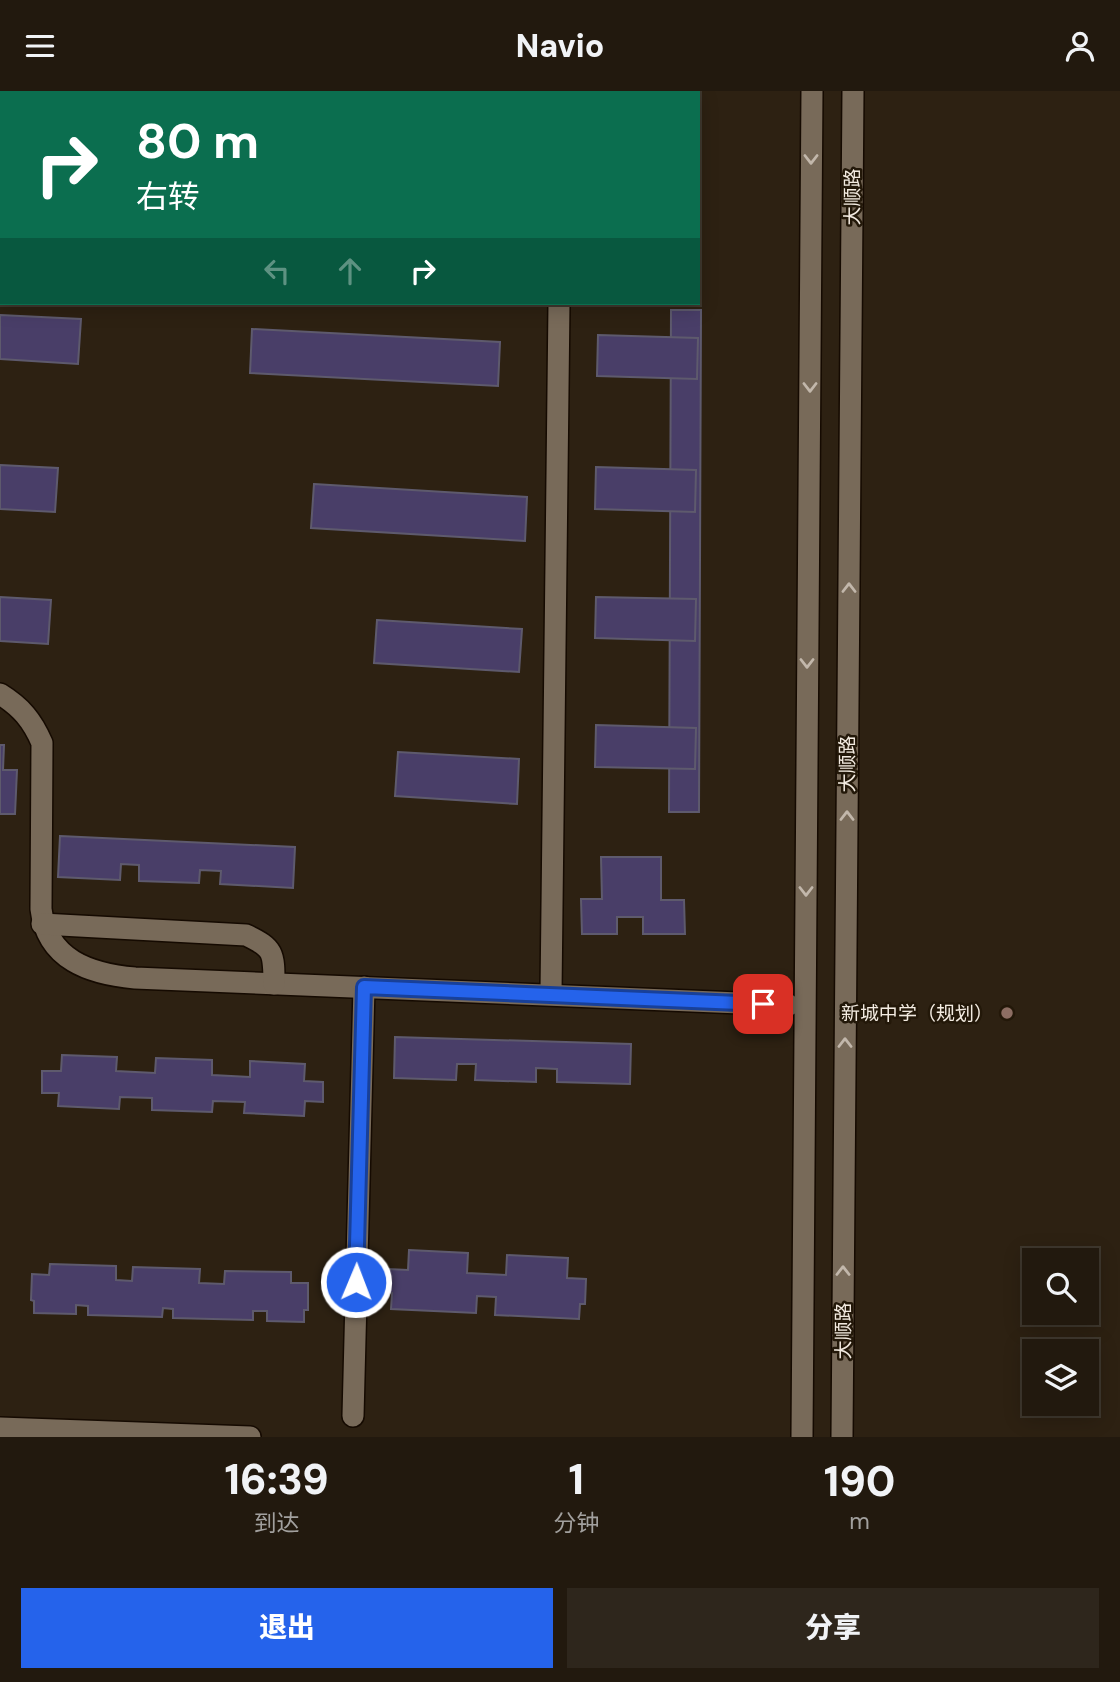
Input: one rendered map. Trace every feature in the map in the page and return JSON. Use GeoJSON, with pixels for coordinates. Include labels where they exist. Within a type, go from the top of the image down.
{"type":"FeatureCollection","features":[{"type":"Feature","properties":{"kind":"street","name":"大顺路"},"geometry":{"type":"LineString","coordinates":[[802,1437],[812,91]]}},
{"type":"Feature","properties":{"kind":"street","name":"大顺路"},"geometry":{"type":"LineString","coordinates":[[842,1437],[853,91]]}},
{"type":"Feature","properties":{"kind":"street"},"geometry":{"type":"LineString","coordinates":[[551,993],[559,305]]}},
{"type":"Feature","properties":{"kind":"street"},"geometry":{"type":"LineString","coordinates":[[0,694],[19,705],[34,724],[41,743],[42,923],[47,936],[59,950],[79,965],[106,975],[789,1005]]}},
{"type":"Feature","properties":{"kind":"street"},"geometry":{"type":"LineString","coordinates":[[42,923],[246,935],[266,945],[274,961],[274,984]]}},
{"type":"Feature","properties":{"kind":"street"},"geometry":{"type":"LineString","coordinates":[[353,1416],[364,987]]}},
{"type":"Feature","properties":{"kind":"street"},"geometry":{"type":"LineString","coordinates":[[0,1428],[250,1437]]}},
{"type":"Feature","properties":{"kind":"building"},"geometry":{"type":"Polygon","coordinates":[[[671,310],[701,310],[699,812],[669,812],[671,310]]]}},
{"type":"Feature","properties":{"kind":"building"},"geometry":{"type":"Polygon","coordinates":[[[0,315],[81,319],[78,364],[0,359],[0,315]]]}},
{"type":"Feature","properties":{"kind":"building"},"geometry":{"type":"Polygon","coordinates":[[[252,329],[500,342],[498,386],[250,373],[252,329]]]}},
{"type":"Feature","properties":{"kind":"building"},"geometry":{"type":"Polygon","coordinates":[[[598,335],[698,338],[697,379],[597,376],[598,335]]]}},
{"type":"Feature","properties":{"kind":"building"},"geometry":{"type":"Polygon","coordinates":[[[0,465],[58,468],[55,512],[0,509],[0,465]]]}},
{"type":"Feature","properties":{"kind":"building"},"geometry":{"type":"Polygon","coordinates":[[[596,467],[696,470],[695,512],[595,509],[596,467]]]}},
{"type":"Feature","properties":{"kind":"building"},"geometry":{"type":"Polygon","coordinates":[[[314,484],[527,497],[525,541],[311,528],[314,484]]]}},
{"type":"Feature","properties":{"kind":"building"},"geometry":{"type":"Polygon","coordinates":[[[0,597],[51,600],[48,644],[0,641],[0,597]]]}},
{"type":"Feature","properties":{"kind":"building"},"geometry":{"type":"Polygon","coordinates":[[[596,597],[696,599],[695,641],[595,638],[596,597]]]}},
{"type":"Feature","properties":{"kind":"building"},"geometry":{"type":"Polygon","coordinates":[[[377,620],[522,629],[519,672],[374,663],[377,620]]]}},
{"type":"Feature","properties":{"kind":"building"},"geometry":{"type":"Polygon","coordinates":[[[596,725],[696,728],[695,769],[595,767],[596,725]]]}},
{"type":"Feature","properties":{"kind":"building"},"geometry":{"type":"Polygon","coordinates":[[[0,745],[4,745],[3,770],[17,770],[15,814],[0,814],[0,745]]]}},
{"type":"Feature","properties":{"kind":"building"},"geometry":{"type":"Polygon","coordinates":[[[398,752],[519,759],[517,804],[395,796],[398,752]]]}},
{"type":"Feature","properties":{"kind":"building"},"geometry":{"type":"Polygon","coordinates":[[[60,836],[295,847],[293,888],[220,884],[221,871],[200,870],[199,883],[139,881],[139,865],[121,864],[120,880],[58,877],[60,836]]]}},
{"type":"Feature","properties":{"kind":"building"},"geometry":{"type":"Polygon","coordinates":[[[601,857],[661,857],[661,900],[684,900],[685,934],[643,934],[643,917],[617,917],[617,934],[582,934],[581,899],[602,899],[601,857]]]}},
{"type":"Feature","properties":{"kind":"building"},"geometry":{"type":"Polygon","coordinates":[[[395,1037],[631,1044],[630,1084],[557,1082],[557,1069],[536,1068],[536,1082],[475,1080],[476,1064],[457,1064],[456,1080],[394,1078],[395,1037]]]}},
{"type":"Feature","properties":{"kind":"building"},"geometry":{"type":"Polygon","coordinates":[[[62,1055],[117,1057],[116,1071],[155,1073],[156,1058],[212,1060],[212,1075],[250,1077],[250,1061],[305,1064],[304,1081],[323,1082],[323,1102],[305,1101],[304,1116],[244,1113],[245,1102],[213,1101],[212,1112],[152,1110],[152,1098],[120,1097],[119,1109],[58,1106],[59,1093],[42,1093],[42,1071],[61,1071],[62,1055]]]}},
{"type":"Feature","properties":{"kind":"building"},"geometry":{"type":"Polygon","coordinates":[[[409,1250],[468,1253],[467,1273],[506,1275],[507,1255],[568,1258],[567,1278],[586,1279],[585,1304],[580,1304],[579,1319],[495,1315],[496,1297],[477,1296],[476,1313],[391,1309],[392,1293],[387,1292],[388,1269],[408,1270],[409,1250]]]}},
{"type":"Feature","properties":{"kind":"building"},"geometry":{"type":"Polygon","coordinates":[[[50,1264],[116,1266],[116,1280],[132,1281],[133,1267],[200,1269],[199,1283],[224,1284],[225,1271],[291,1272],[291,1283],[308,1283],[308,1310],[304,1310],[304,1322],[267,1321],[267,1311],[253,1311],[253,1320],[173,1318],[173,1309],[163,1308],[162,1317],[88,1315],[88,1306],[76,1305],[76,1314],[34,1313],[34,1301],[31,1300],[32,1274],[49,1275],[50,1264]]]}},
{"type":"Feature","properties":{"kind":"place","name":"新城中学（规划）"},"geometry":{"type":"Point","coordinates":[1007,1013]}},
{"type":"Feature","properties":{"kind":"route"},"geometry":{"type":"LineString","coordinates":[[356,1282],[364,987],[763,1004]]}}]}
